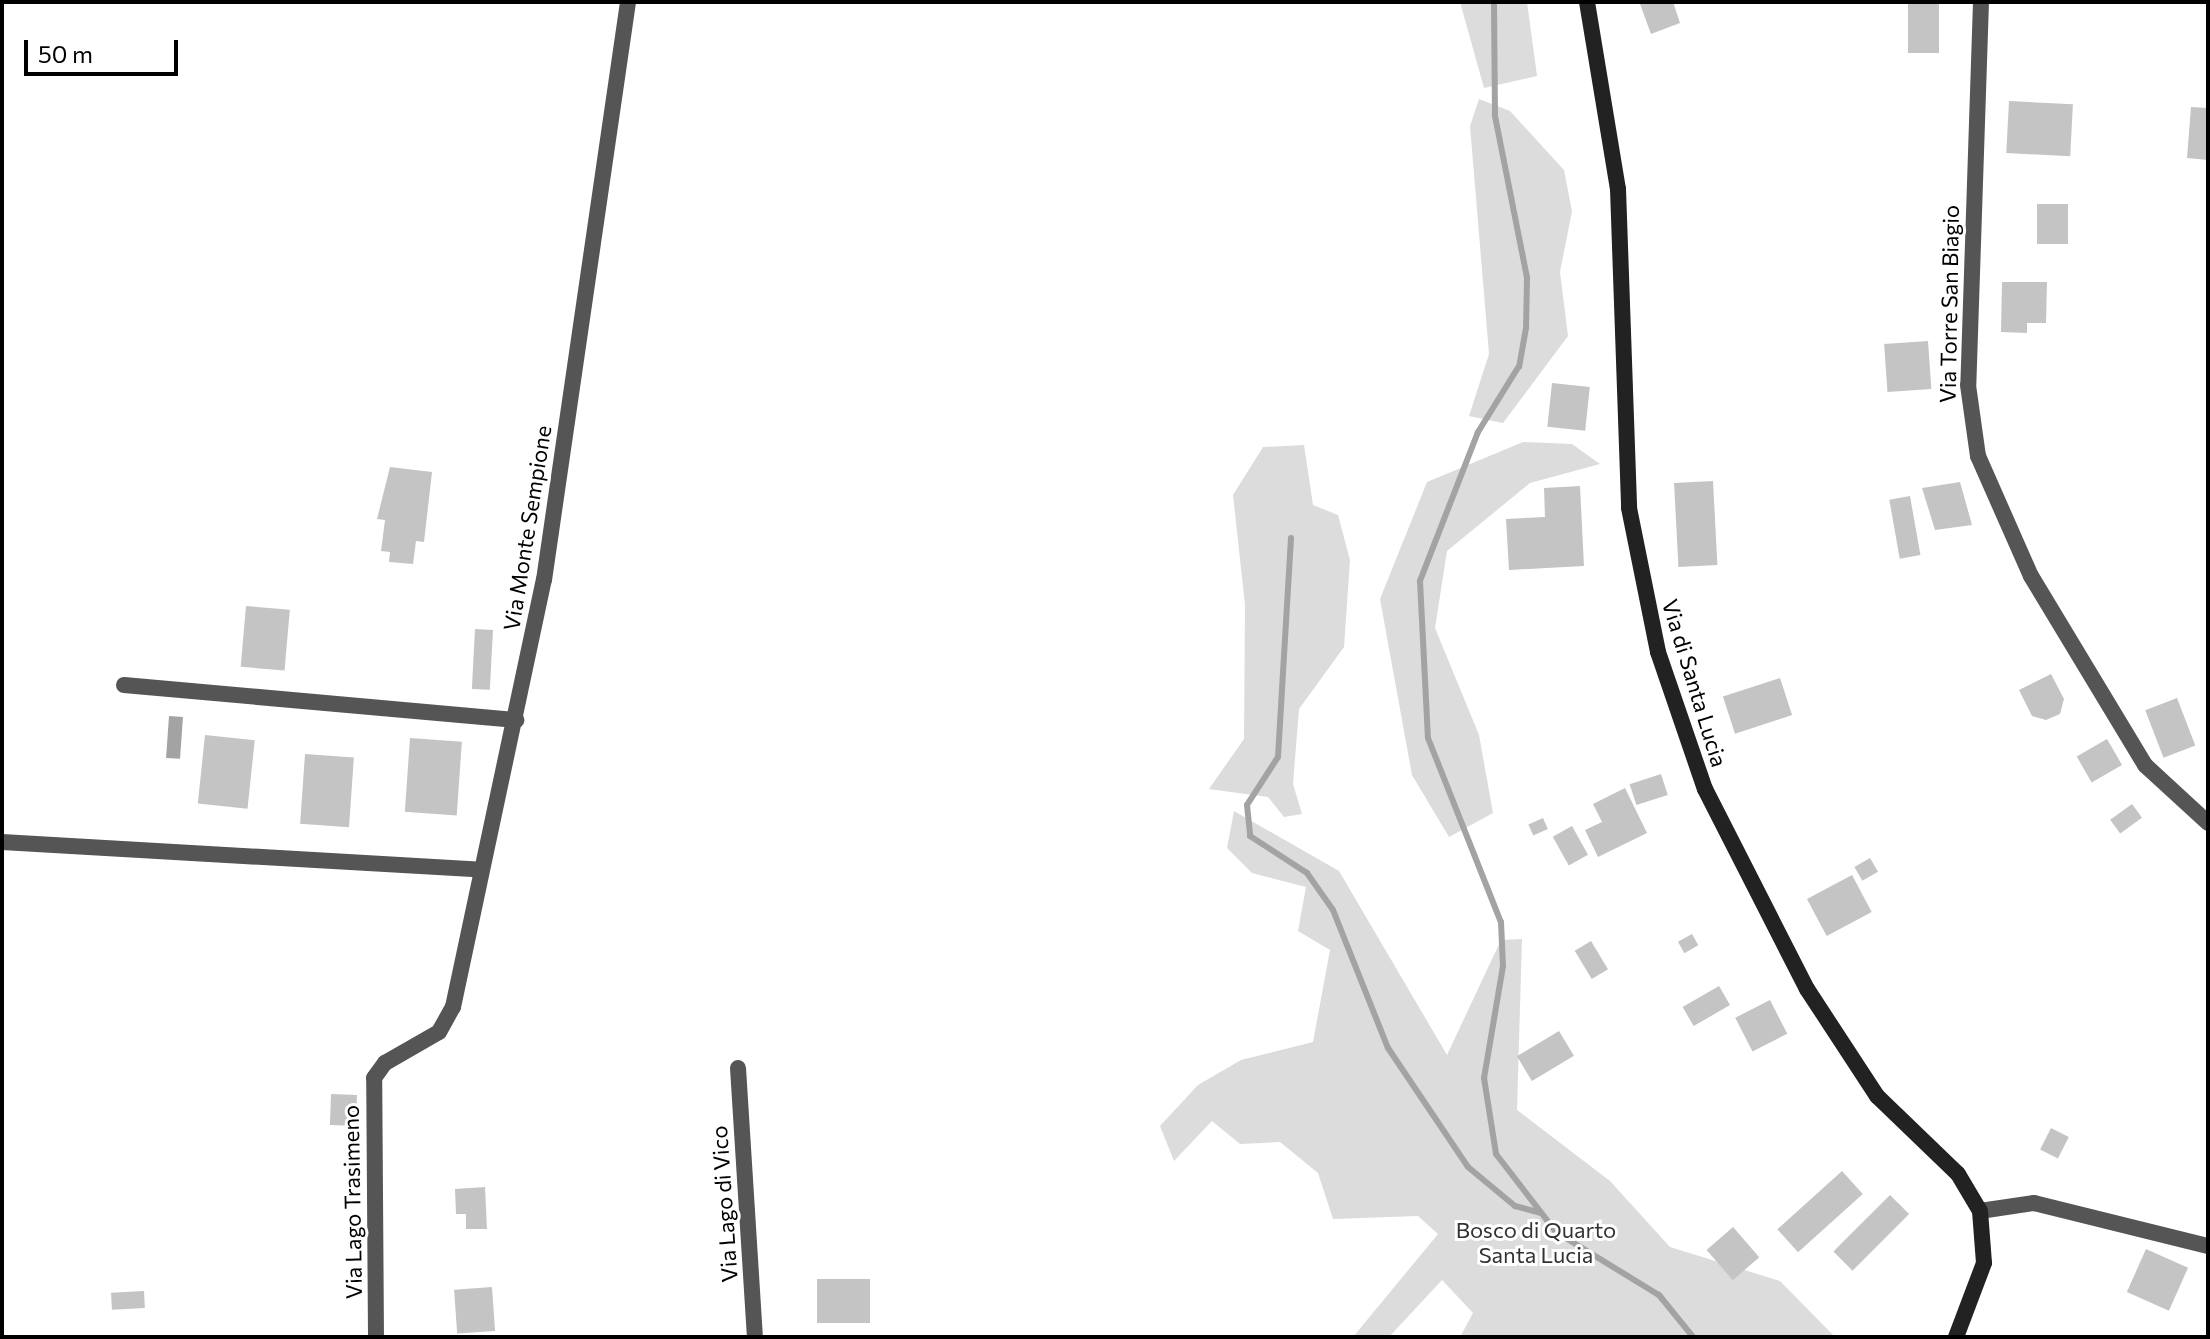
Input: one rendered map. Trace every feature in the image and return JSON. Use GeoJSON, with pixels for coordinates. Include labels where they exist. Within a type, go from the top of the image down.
{"type":"FeatureCollection","features":[{"type":"Feature","properties":{"kind":"street","name":"Via Monte Sempione"},"geometry":{"type":"LineString","coordinates":[[422,1043],[439,1032],[453,1007],[516,720],[599,232],[628,2]]}},
{"type":"Feature","properties":{"kind":"street","name":"Via di Santa Lucia"},"geometry":{"type":"LineString","coordinates":[[1587,2],[1618,189],[1629,508],[1649,615],[1682,729],[1730,843],[1841,1045],[1888,1109],[1965,1182],[1980,1211],[1984,1263],[1956,1337]]}},
{"type":"Feature","properties":{"kind":"street","name":"Via Torre San Biagio"},"geometry":{"type":"LineString","coordinates":[[1981,2],[1968,385],[1978,456],[2031,576],[2145,765],[2208,823]]}},
{"type":"Feature","properties":{"kind":"street"},"geometry":{"type":"LineString","coordinates":[[124,685],[516,720]]}},
{"type":"Feature","properties":{"kind":"street"},"geometry":{"type":"LineString","coordinates":[[2,842],[481,870]]}},
{"type":"Feature","properties":{"kind":"street","name":"Via Lago Trasimeno"},"geometry":{"type":"LineString","coordinates":[[376,1337],[372,1089],[385,1063],[422,1043]]}},
{"type":"Feature","properties":{"kind":"street","name":"Via Lago di Vico"},"geometry":{"type":"LineString","coordinates":[[738,1068],[755,1337]]}},
{"type":"Feature","properties":{"kind":"street"},"geometry":{"type":"LineString","coordinates":[[1980,1211],[2034,1203],[2208,1246]]}},
{"type":"Feature","properties":{"kind":"green space"},"geometry":{"type":"Polygon","coordinates":[[[1460,2],[1527,2],[1537,76],[1484,88],[1460,2]]]}},
{"type":"Feature","properties":{"kind":"green space"},"geometry":{"type":"Polygon","coordinates":[[[1479,99],[1510,111],[1564,170],[1572,211],[1560,272],[1568,336],[1503,423],[1469,416],[1489,354],[1470,126],[1479,99]]]}},
{"type":"Feature","properties":{"kind":"green space"},"geometry":{"type":"Polygon","coordinates":[[[1523,442],[1572,444],[1600,464],[1530,483],[1447,551],[1435,628],[1479,735],[1493,813],[1449,837],[1412,775],[1380,599],[1427,482],[1523,442]]]}},
{"type":"Feature","properties":{"kind":"green space"},"geometry":{"type":"Polygon","coordinates":[[[1304,445],[1313,505],[1338,515],[1350,560],[1344,647],[1299,709],[1293,784],[1302,814],[1284,817],[1268,797],[1209,789],[1244,739],[1245,605],[1233,495],[1263,447],[1304,445]]]}},
{"type":"Feature","properties":{"kind":"green space","name":"Bosco di Quarto Santa Lucia"},"geometry":{"type":"Polygon","coordinates":[[[1234,811],[1339,871],[1447,1055],[1501,940],[1522,939],[1517,1110],[1610,1181],[1670,1247],[1780,1281],[1835,1337],[1460,1337],[1473,1313],[1442,1280],[1389,1337],[1353,1337],[1438,1234],[1418,1216],[1333,1219],[1318,1173],[1280,1142],[1240,1144],[1212,1121],[1174,1161],[1160,1126],[1198,1085],[1241,1060],[1313,1042],[1330,950],[1298,931],[1306,887],[1252,873],[1227,848],[1234,811]]]}},
{"type":"Feature","properties":{"kind":"shaded area"},"geometry":{"type":"Polygon","coordinates":[[[169,716],[183,717],[180,759],[166,758],[169,716]]]}},
{"type":"Feature","properties":{"kind":"building"},"geometry":{"type":"Polygon","coordinates":[[[1673,2],[1680,23],[1651,34],[1640,4],[1673,2]]]}},
{"type":"Feature","properties":{"kind":"building"},"geometry":{"type":"Polygon","coordinates":[[[1908,2],[1939,2],[1939,53],[1908,53],[1908,2]]]}},
{"type":"Feature","properties":{"kind":"building"},"geometry":{"type":"Polygon","coordinates":[[[2009,101],[2073,104],[2070,156],[2006,153],[2009,101]]]}},
{"type":"Feature","properties":{"kind":"building"},"geometry":{"type":"Polygon","coordinates":[[[2191,107],[2208,108],[2208,160],[2187,158],[2191,107]]]}},
{"type":"Feature","properties":{"kind":"building"},"geometry":{"type":"Polygon","coordinates":[[[2037,204],[2068,204],[2068,244],[2037,244],[2037,204]]]}},
{"type":"Feature","properties":{"kind":"building"},"geometry":{"type":"Polygon","coordinates":[[[2002,282],[2047,282],[2046,323],[2027,323],[2027,333],[2001,332],[2002,282]]]}},
{"type":"Feature","properties":{"kind":"building"},"geometry":{"type":"Polygon","coordinates":[[[1928,341],[1931,389],[1887,392],[1884,344],[1928,341]]]}},
{"type":"Feature","properties":{"kind":"building"},"geometry":{"type":"Polygon","coordinates":[[[1552,383],[1590,387],[1585,431],[1547,427],[1552,383]]]}},
{"type":"Feature","properties":{"kind":"building"},"geometry":{"type":"Polygon","coordinates":[[[390,467],[432,472],[424,542],[416,541],[413,564],[389,562],[390,552],[381,551],[385,520],[377,519],[390,467]]]}},
{"type":"Feature","properties":{"kind":"building"},"geometry":{"type":"Polygon","coordinates":[[[1713,481],[1717,565],[1678,567],[1674,483],[1713,481]]]}},
{"type":"Feature","properties":{"kind":"building"},"geometry":{"type":"Polygon","coordinates":[[[1960,482],[1972,525],[1935,530],[1922,488],[1960,482]]]}},
{"type":"Feature","properties":{"kind":"building"},"geometry":{"type":"Polygon","coordinates":[[[1580,486],[1584,566],[1509,570],[1506,519],[1545,517],[1544,488],[1580,486]]]}},
{"type":"Feature","properties":{"kind":"building"},"geometry":{"type":"Polygon","coordinates":[[[1910,496],[1920,555],[1900,559],[1889,500],[1910,496]]]}},
{"type":"Feature","properties":{"kind":"building"},"geometry":{"type":"Polygon","coordinates":[[[246,606],[290,610],[285,671],[241,667],[246,606]]]}},
{"type":"Feature","properties":{"kind":"building"},"geometry":{"type":"Polygon","coordinates":[[[475,629],[493,630],[490,690],[472,689],[475,629]]]}},
{"type":"Feature","properties":{"kind":"building"},"geometry":{"type":"Polygon","coordinates":[[[2051,674],[2064,699],[2060,714],[2046,720],[2032,716],[2019,690],[2051,674]]]}},
{"type":"Feature","properties":{"kind":"building"},"geometry":{"type":"Polygon","coordinates":[[[1780,678],[1792,715],[1735,734],[1723,697],[1780,678]]]}},
{"type":"Feature","properties":{"kind":"building"},"geometry":{"type":"Polygon","coordinates":[[[2177,698],[2195,746],[2164,758],[2145,710],[2177,698]]]}},
{"type":"Feature","properties":{"kind":"building"},"geometry":{"type":"Polygon","coordinates":[[[205,735],[255,740],[248,809],[198,804],[205,735]]]}},
{"type":"Feature","properties":{"kind":"building"},"geometry":{"type":"Polygon","coordinates":[[[410,738],[462,742],[457,815],[405,812],[410,738]]]}},
{"type":"Feature","properties":{"kind":"building"},"geometry":{"type":"Polygon","coordinates":[[[2107,739],[2122,765],[2092,782],[2077,757],[2107,739]]]}},
{"type":"Feature","properties":{"kind":"building"},"geometry":{"type":"Polygon","coordinates":[[[305,754],[354,757],[349,827],[300,824],[305,754]]]}},
{"type":"Feature","properties":{"kind":"building"},"geometry":{"type":"Polygon","coordinates":[[[1661,774],[1668,795],[1636,805],[1630,784],[1661,774]]]}},
{"type":"Feature","properties":{"kind":"building"},"geometry":{"type":"Polygon","coordinates":[[[1625,788],[1647,833],[1598,857],[1585,830],[1602,822],[1593,804],[1625,788]]]}},
{"type":"Feature","properties":{"kind":"building"},"geometry":{"type":"Polygon","coordinates":[[[2132,804],[2142,818],[2120,834],[2110,820],[2132,804]]]}},
{"type":"Feature","properties":{"kind":"building"},"geometry":{"type":"Polygon","coordinates":[[[1543,818],[1548,829],[1533,835],[1528,825],[1543,818]]]}},
{"type":"Feature","properties":{"kind":"building"},"geometry":{"type":"Polygon","coordinates":[[[1572,826],[1588,855],[1569,866],[1553,837],[1572,826]]]}},
{"type":"Feature","properties":{"kind":"building"},"geometry":{"type":"Polygon","coordinates":[[[1870,858],[1878,872],[1862,881],[1854,867],[1870,858]]]}},
{"type":"Feature","properties":{"kind":"building"},"geometry":{"type":"Polygon","coordinates":[[[1852,875],[1872,912],[1827,936],[1807,899],[1852,875]]]}},
{"type":"Feature","properties":{"kind":"building"},"geometry":{"type":"Polygon","coordinates":[[[1692,934],[1698,945],[1684,953],[1678,942],[1692,934]]]}},
{"type":"Feature","properties":{"kind":"building"},"geometry":{"type":"Polygon","coordinates":[[[1591,941],[1608,969],[1592,979],[1575,951],[1591,941]]]}},
{"type":"Feature","properties":{"kind":"building"},"geometry":{"type":"Polygon","coordinates":[[[1719,986],[1730,1005],[1694,1026],[1683,1007],[1719,986]]]}},
{"type":"Feature","properties":{"kind":"building"},"geometry":{"type":"Polygon","coordinates":[[[1770,1000],[1787,1034],[1753,1052],[1735,1018],[1770,1000]]]}},
{"type":"Feature","properties":{"kind":"building"},"geometry":{"type":"Polygon","coordinates":[[[1559,1031],[1574,1056],[1532,1081],[1517,1056],[1559,1031]]]}},
{"type":"Feature","properties":{"kind":"building"},"geometry":{"type":"Polygon","coordinates":[[[331,1094],[357,1095],[356,1126],[330,1125],[331,1094]]]}},
{"type":"Feature","properties":{"kind":"building"},"geometry":{"type":"Polygon","coordinates":[[[2051,1128],[2069,1137],[2058,1158],[2040,1149],[2051,1128]]]}},
{"type":"Feature","properties":{"kind":"building"},"geometry":{"type":"Polygon","coordinates":[[[1842,1171],[1863,1194],[1798,1252],[1777,1229],[1842,1171]]]}},
{"type":"Feature","properties":{"kind":"building"},"geometry":{"type":"Polygon","coordinates":[[[485,1187],[487,1229],[466,1229],[466,1214],[456,1214],[455,1189],[485,1187]]]}},
{"type":"Feature","properties":{"kind":"building"},"geometry":{"type":"Polygon","coordinates":[[[1890,1195],[1909,1214],[1853,1271],[1833,1252],[1890,1195]]]}},
{"type":"Feature","properties":{"kind":"building"},"geometry":{"type":"Polygon","coordinates":[[[1733,1227],[1759,1257],[1733,1280],[1707,1250],[1733,1227]]]}},
{"type":"Feature","properties":{"kind":"building"},"geometry":{"type":"Polygon","coordinates":[[[2146,1249],[2188,1268],[2169,1311],[2127,1292],[2146,1249]]]}},
{"type":"Feature","properties":{"kind":"building"},"geometry":{"type":"Polygon","coordinates":[[[817,1279],[870,1279],[870,1323],[817,1323],[817,1279]]]}},
{"type":"Feature","properties":{"kind":"building"},"geometry":{"type":"Polygon","coordinates":[[[492,1287],[495,1331],[457,1334],[454,1290],[492,1287]]]}},
{"type":"Feature","properties":{"kind":"building"},"geometry":{"type":"Polygon","coordinates":[[[144,1291],[145,1308],[112,1310],[111,1293],[144,1291]]]}},
{"type":"Feature","properties":{"kind":"waterway"},"geometry":{"type":"LineString","coordinates":[[1494,2],[1495,116],[1527,278],[1526,328],[1519,366],[1478,432],[1420,581],[1428,738],[1501,922],[1503,966],[1484,1078],[1496,1154],[1556,1232],[1659,1295],[1693,1337]]}},
{"type":"Feature","properties":{"kind":"waterway"},"geometry":{"type":"LineString","coordinates":[[1291,538],[1278,757],[1247,805],[1250,836],[1307,873],[1333,910],[1388,1048],[1468,1167],[1515,1206],[1541,1213]]}}]}
